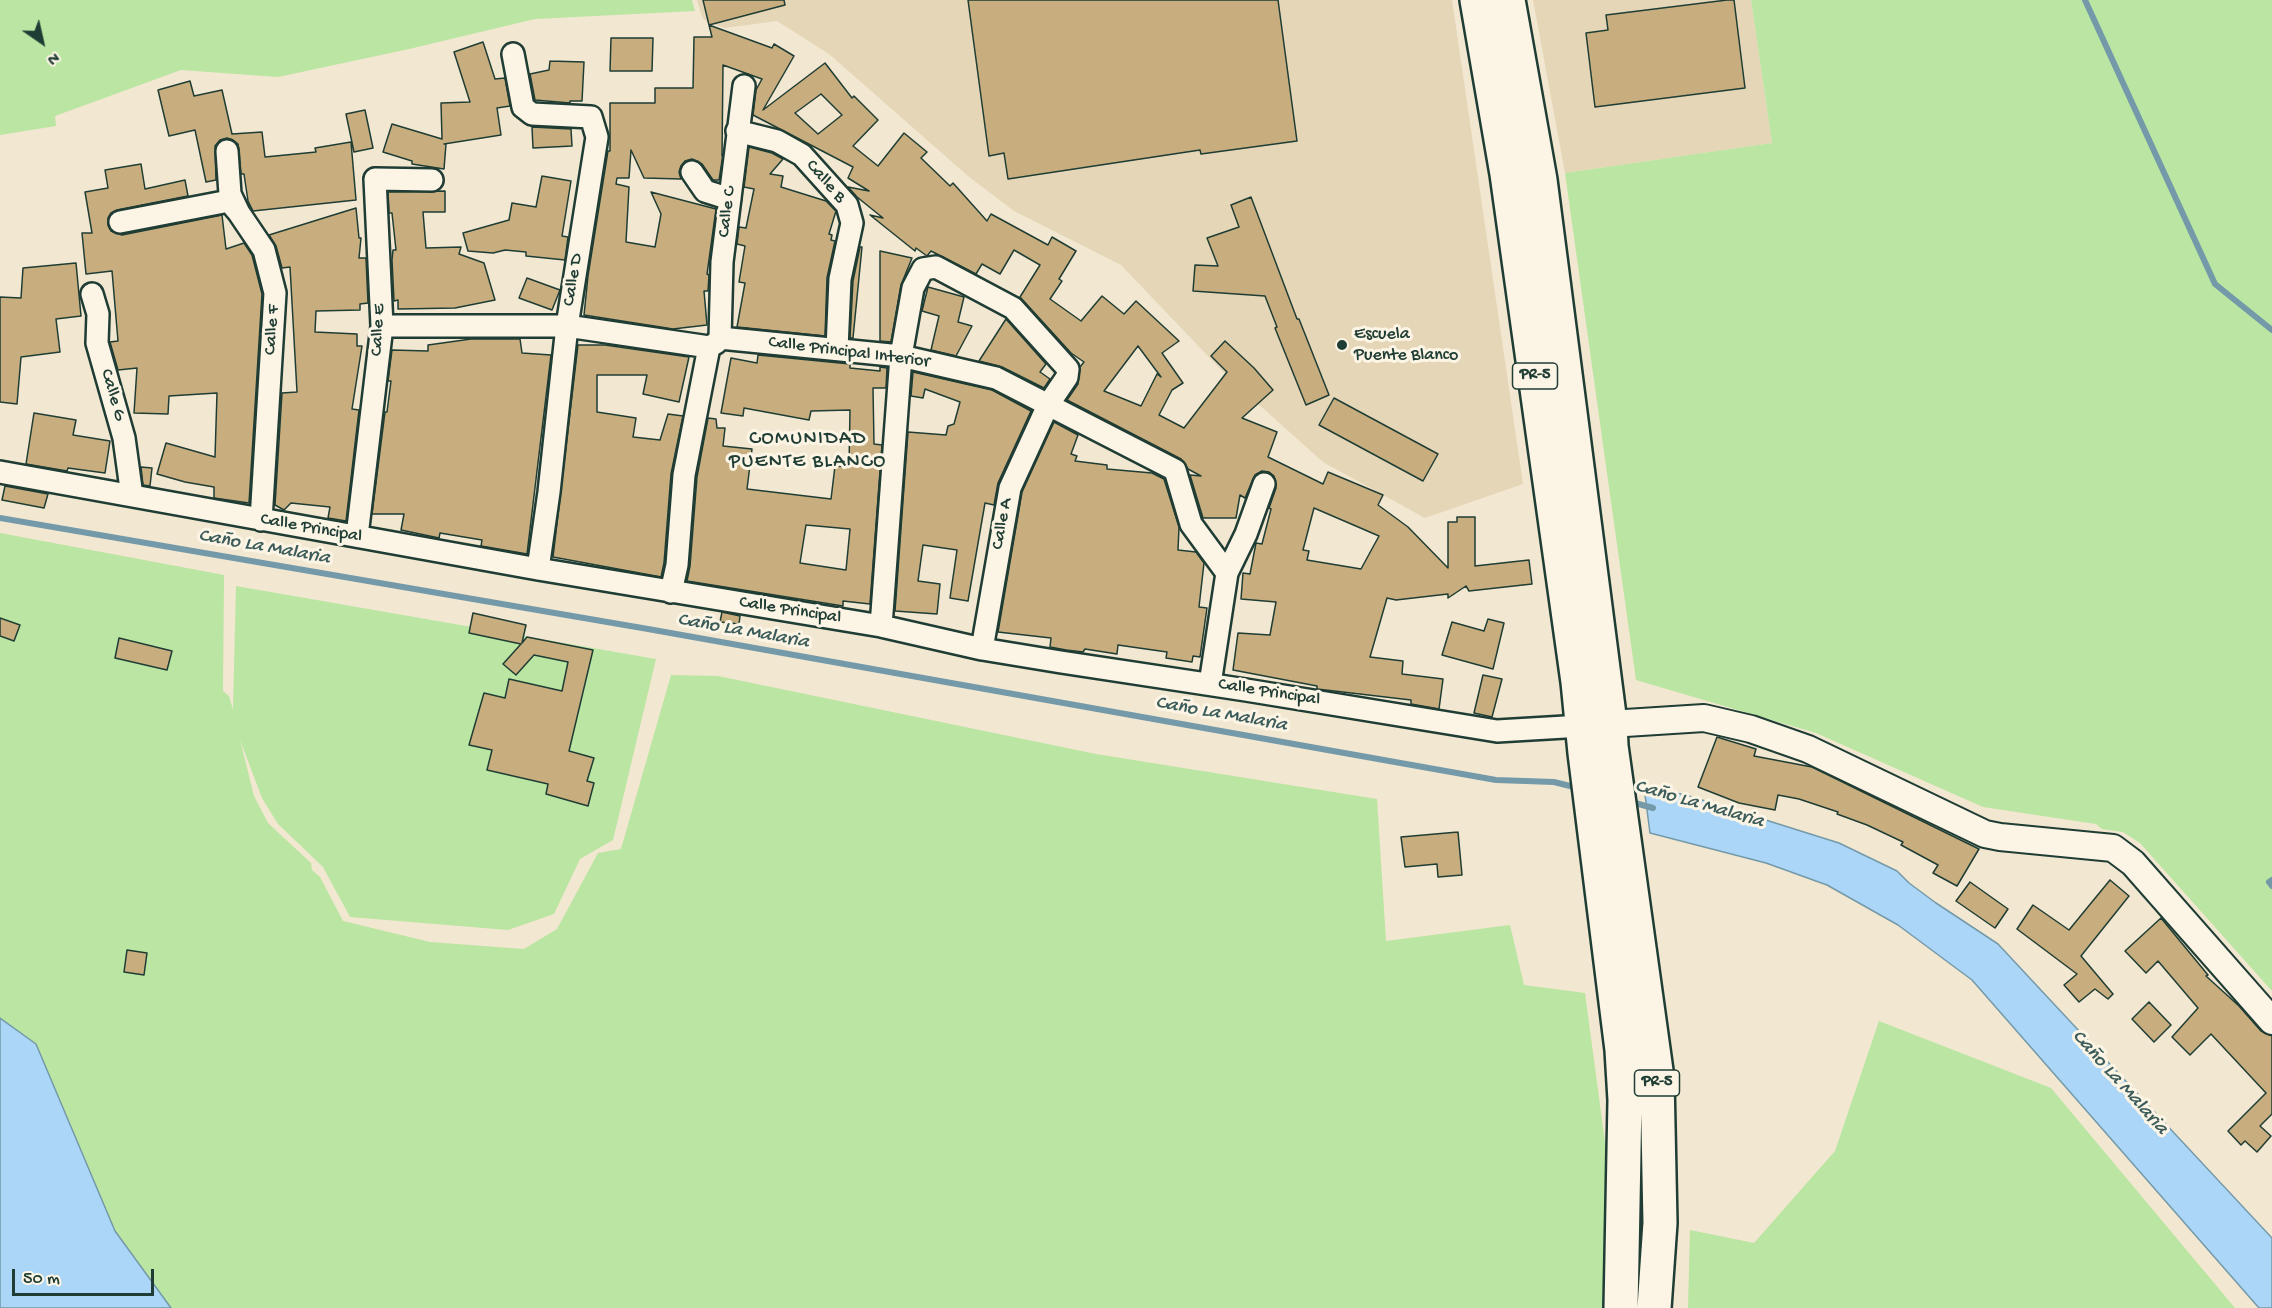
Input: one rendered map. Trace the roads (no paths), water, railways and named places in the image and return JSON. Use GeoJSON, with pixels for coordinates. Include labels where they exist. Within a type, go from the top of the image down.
{"type":"FeatureCollection","features":[{"type":"Feature","properties":{"kind":"main road","name":"PR-5"},"geometry":{"type":"LineString","coordinates":[[1478,0],[1507,174],[1578,682],[1597,737]]}},
{"type":"Feature","properties":{"kind":"main road","name":"PR-5"},"geometry":{"type":"LineString","coordinates":[[1508,0],[1541,191],[1597,737],[1613,863],[1657,1078],[1660,1223],[1654,1308]]}},
{"type":"Feature","properties":{"kind":"main road","name":"PR-5"},"geometry":{"type":"LineString","coordinates":[[1613,863],[1625,1101],[1622,1308]]}},
{"type":"Feature","properties":{"kind":"street","name":"Calle D"},"geometry":{"type":"LineString","coordinates":[[513,54],[523,106],[532,114],[591,117],[597,137],[567,326],[538,569]]}},
{"type":"Feature","properties":{"kind":"street","name":"Calle C"},"geometry":{"type":"LineString","coordinates":[[671,592],[677,566],[684,475],[714,342],[744,86]]}},
{"type":"Feature","properties":{"kind":"street","name":"Calle B"},"geometry":{"type":"LineString","coordinates":[[738,131],[777,141],[802,155],[847,205],[852,223],[840,279],[837,349]]}},
{"type":"Feature","properties":{"kind":"street","name":"Calle F"},"geometry":{"type":"LineString","coordinates":[[227,152],[230,194],[239,213],[264,250],[275,293],[261,520]]}},
{"type":"Feature","properties":{"kind":"street"},"geometry":{"type":"LineString","coordinates":[[692,172],[705,191],[730,199]]}},
{"type":"Feature","properties":{"kind":"street","name":"Calle E"},"geometry":{"type":"LineString","coordinates":[[357,536],[382,326],[375,179],[432,180]]}},
{"type":"Feature","properties":{"kind":"street"},"geometry":{"type":"LineString","coordinates":[[120,222],[229,201],[239,213]]}},
{"type":"Feature","properties":{"kind":"street","name":"Calle A"},"geometry":{"type":"LineString","coordinates":[[901,356],[913,288],[923,269],[936,267],[1013,308],[1068,369],[1067,377],[1048,405],[1010,488],[982,649]]}},
{"type":"Feature","properties":{"kind":"street","name":"Calle G"},"geometry":{"type":"LineString","coordinates":[[92,294],[98,314],[97,343],[124,438],[132,496]]}},
{"type":"Feature","properties":{"kind":"street","name":"Calle Principal Interior"},"geometry":{"type":"LineString","coordinates":[[382,326],[567,326],[714,342],[837,349],[901,356],[996,378],[1175,470],[1191,524],[1227,573]]}},
{"type":"Feature","properties":{"kind":"street"},"geometry":{"type":"LineString","coordinates":[[881,626],[901,356]]}},
{"type":"Feature","properties":{"kind":"street","name":"Calle Principal"},"geometry":{"type":"LineString","coordinates":[[0,472],[538,569],[881,626],[982,649],[1497,731],[1597,737]]}},
{"type":"Feature","properties":{"kind":"street"},"geometry":{"type":"LineString","coordinates":[[1210,684],[1227,573],[1246,534],[1264,484]]}},
{"type":"Feature","properties":{"kind":"street"},"geometry":{"type":"LineString","coordinates":[[1597,737],[1704,718],[1751,729],[1808,749],[1985,834],[2113,848],[2133,862],[2272,1021]]}},
{"type":"Feature","properties":{"kind":"water"},"geometry":{"type":"Polygon","coordinates":[[[1644,787],[1686,795],[1839,843],[1897,871],[1936,903],[1998,944],[2272,1238],[2272,1308],[2259,1308],[1972,980],[1898,925],[1827,885],[1766,863],[1650,833],[1644,787]]]}},
{"type":"Feature","properties":{"kind":"water"},"geometry":{"type":"Polygon","coordinates":[[[0,1018],[36,1044],[115,1231],[171,1308],[0,1308],[0,1018]]]}},
{"type":"Feature","properties":{"kind":"waterway"},"geometry":{"type":"LineString","coordinates":[[2085,0],[2215,284],[2272,330]]}},
{"type":"Feature","properties":{"kind":"waterway","name":"Caño La Malaria"},"geometry":{"type":"LineString","coordinates":[[0,518],[648,629],[1496,780],[1554,782],[1578,788]]}},
{"type":"Feature","properties":{"kind":"waterway","name":"Caño La Malaria"},"geometry":{"type":"LineString","coordinates":[[1628,801],[1653,808]]}},
{"type":"Feature","properties":{"kind":"waterway"},"geometry":{"type":"LineString","coordinates":[[2272,880],[2269,882],[2272,886]]}},
{"type":"Feature","properties":{"kind":"place","name":"Escuela Puente Blanco"},"geometry":{"type":"Point","coordinates":[1342,345]}},
{"type":"Feature","properties":{"kind":"district","name":"COMUNIDAD PUENTE BLANCO"},"geometry":{"type":"Point","coordinates":[808,452]}}]}
